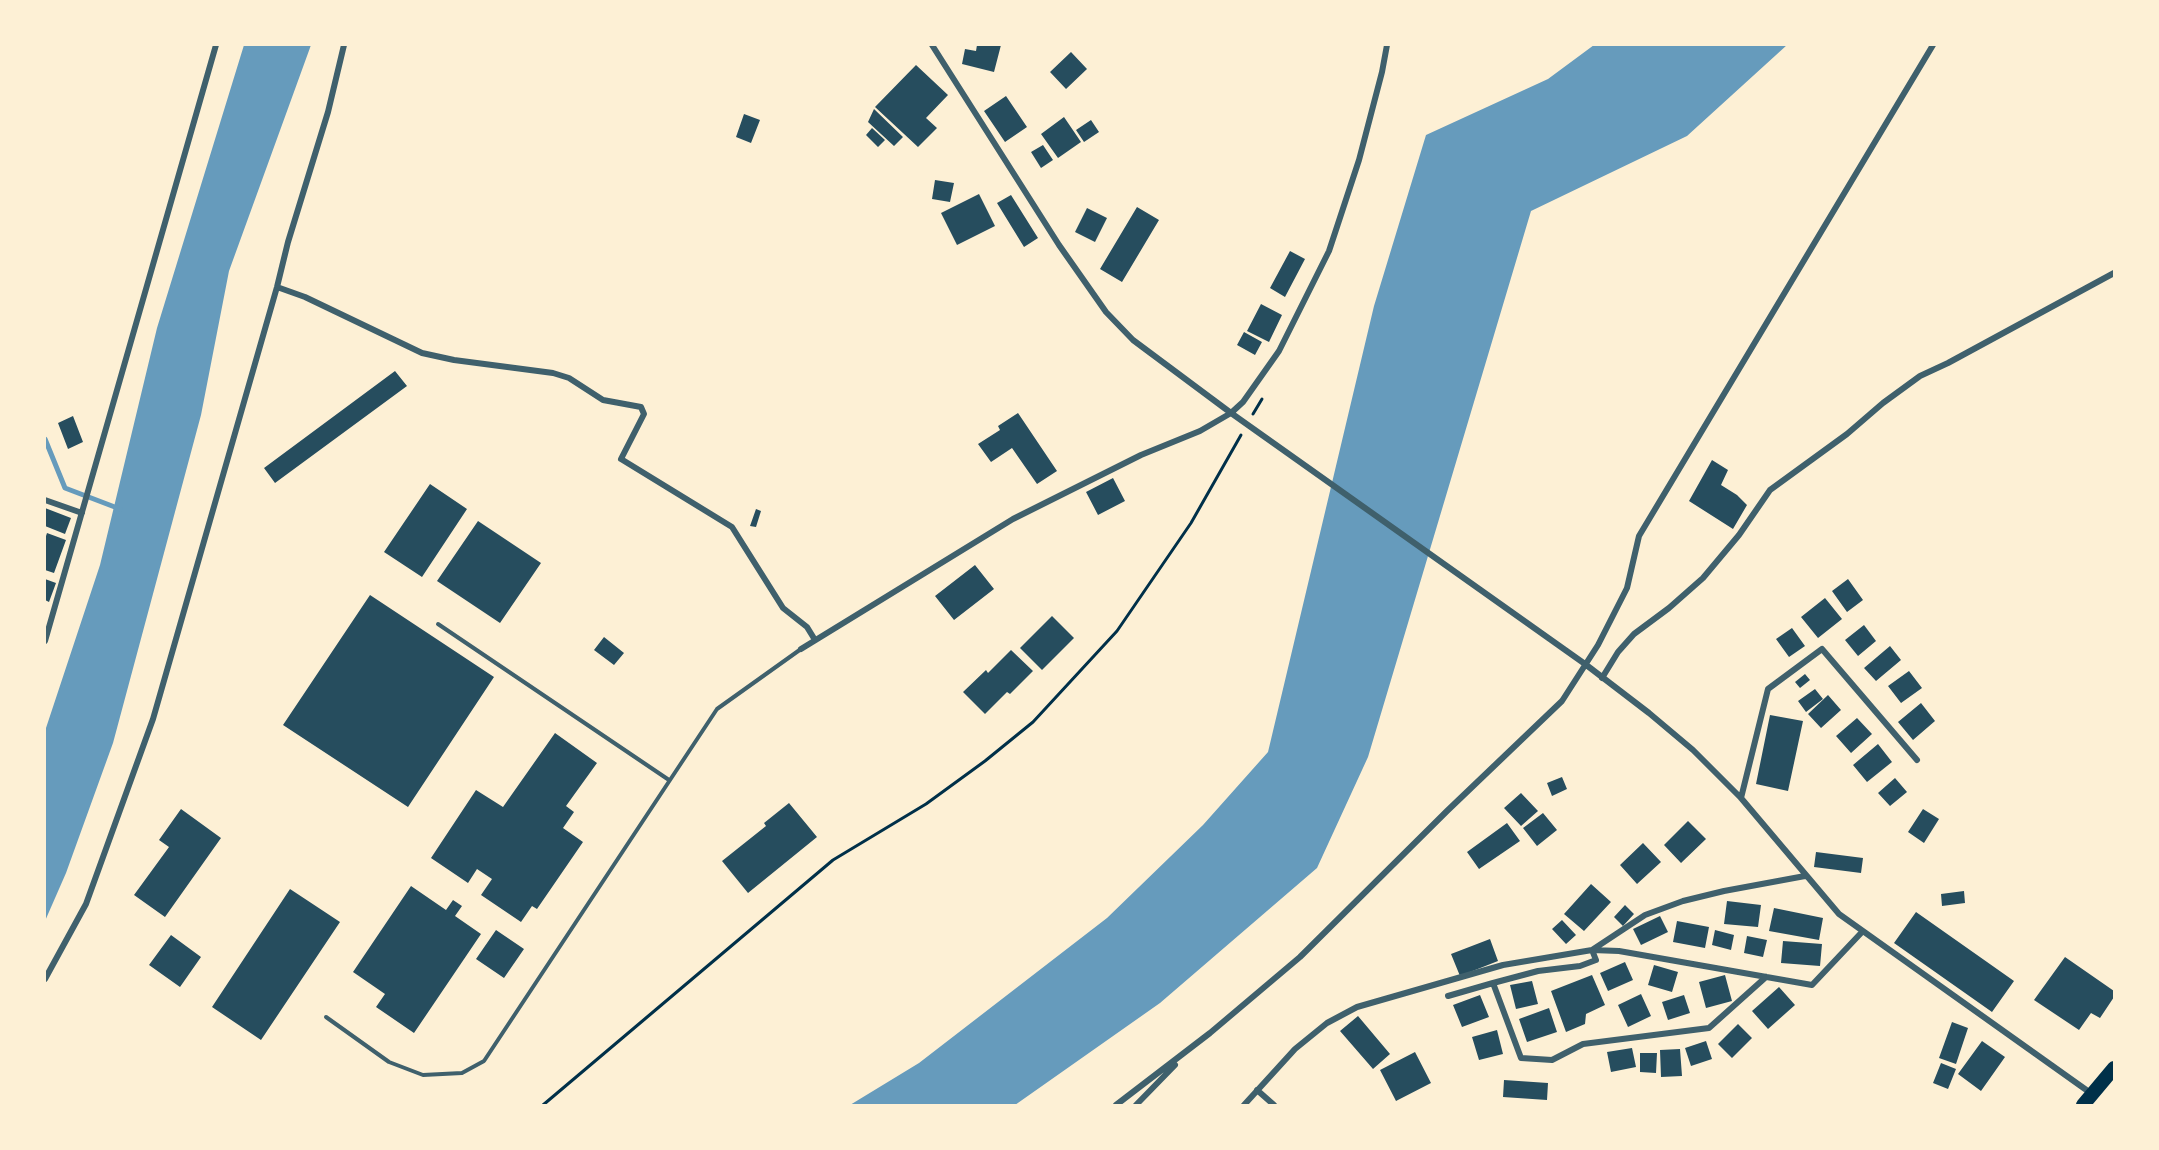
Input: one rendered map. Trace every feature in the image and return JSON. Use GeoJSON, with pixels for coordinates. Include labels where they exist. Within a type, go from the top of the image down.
{"type":"FeatureCollection","features":[{"type":"Feature","properties":{"kind":"main road"},"geometry":{"type":"LineString","coordinates":[[2083,1105],[2114,1068]]}},
{"type":"Feature","properties":{"kind":"street"},"geometry":{"type":"LineString","coordinates":[[45,641],[216,45]]}},
{"type":"Feature","properties":{"kind":"street"},"geometry":{"type":"LineString","coordinates":[[45,979],[86,904],[153,719],[288,242],[328,112],[344,45]]}},
{"type":"Feature","properties":{"kind":"street"},"geometry":{"type":"LineString","coordinates":[[932,45],[1028,198],[1106,312],[1133,340],[1231,413],[1585,664],[1649,713],[1693,750],[1742,798],[1839,914],[2092,1094]]}},
{"type":"Feature","properties":{"kind":"street"},"geometry":{"type":"LineString","coordinates":[[801,649],[1013,519],[1141,455],[1200,430],[1231,413],[1243,402],[1279,351],[1329,251],[1359,160],[1387,45]]}},
{"type":"Feature","properties":{"kind":"street"},"geometry":{"type":"LineString","coordinates":[[1116,1105],[1187,1051],[1300,957],[1562,701],[1599,645],[1627,588],[1640,536],[1933,45]]}},
{"type":"Feature","properties":{"kind":"street"},"geometry":{"type":"LineString","coordinates":[[1602,678],[1618,652],[1634,634],[1669,608],[1703,578],[1739,535],[1770,490],[1847,434],[1883,403],[1920,376],[2114,273]]}},
{"type":"Feature","properties":{"kind":"street"},"geometry":{"type":"LineString","coordinates":[[277,287],[305,297],[422,353],[454,360],[553,373],[569,378],[603,400],[641,407],[644,414],[621,459],[732,527],[783,608],[807,627],[815,640]]}},
{"type":"Feature","properties":{"kind":"street"},"geometry":{"type":"LineString","coordinates":[[45,500],[82,510]]}},
{"type":"Feature","properties":{"kind":"street"},"geometry":{"type":"LineString","coordinates":[[1742,798],[1768,689],[1822,649],[1917,760]]}},
{"type":"Feature","properties":{"kind":"street"},"geometry":{"type":"LineString","coordinates":[[1592,950],[1645,915],[1724,891],[1805,876]]}},
{"type":"Feature","properties":{"kind":"street"},"geometry":{"type":"LineString","coordinates":[[1245,1105],[1303,1042],[1327,1023],[1357,1007],[1503,965],[1592,950],[1619,951],[1812,985],[1862,932]]}},
{"type":"Feature","properties":{"kind":"street"},"geometry":{"type":"LineString","coordinates":[[1448,996],[1538,971],[1580,966],[1596,960],[1592,950]]}},
{"type":"Feature","properties":{"kind":"street"},"geometry":{"type":"LineString","coordinates":[[1493,983],[1521,1058],[1552,1060],[1583,1044],[1709,1028],[1766,977]]}},
{"type":"Feature","properties":{"kind":"street"},"geometry":{"type":"LineString","coordinates":[[1136,1105],[1187,1051]]}},
{"type":"Feature","properties":{"kind":"street"},"geometry":{"type":"LineString","coordinates":[[1257,1090],[1274,1105]]}},
{"type":"Feature","properties":{"kind":"lane"},"geometry":{"type":"LineString","coordinates":[[438,624],[669,780]]}},
{"type":"Feature","properties":{"kind":"lane"},"geometry":{"type":"LineString","coordinates":[[326,1017],[389,1062],[423,1075],[462,1073],[484,1061],[717,709],[801,649]]}},
{"type":"Feature","properties":{"kind":"path"},"geometry":{"type":"LineString","coordinates":[[543,1105],[833,860],[926,804],[1033,722],[1118,631],[1191,522],[1248,425],[1264,393]]}},
{"type":"Feature","properties":{"kind":"water"},"geometry":{"type":"Polygon","coordinates":[[[244,45],[311,45],[229,271],[201,415],[113,743],[66,873],[45,921],[45,731],[100,565],[157,328],[244,45]]]}},
{"type":"Feature","properties":{"kind":"water"},"geometry":{"type":"Polygon","coordinates":[[[1594,45],[1787,45],[1687,136],[1531,211],[1368,757],[1317,868],[1160,1003],[1015,1105],[850,1105],[919,1063],[1107,918],[1203,825],[1268,752],[1374,306],[1426,135],[1548,79],[1594,45]]]}},
{"type":"Feature","properties":{"kind":"building"},"geometry":{"type":"Polygon","coordinates":[[[977,45],[1001,45],[994,72],[962,64],[965,49],[976,51],[977,45]]]}},
{"type":"Feature","properties":{"kind":"building"},"geometry":{"type":"Polygon","coordinates":[[[1071,52],[1087,69],[1066,89],[1050,72],[1071,52]]]}},
{"type":"Feature","properties":{"kind":"building"},"geometry":{"type":"Polygon","coordinates":[[[916,65],[948,95],[926,118],[937,128],[918,147],[875,107],[916,65]]]}},
{"type":"Feature","properties":{"kind":"building"},"geometry":{"type":"Polygon","coordinates":[[[1006,96],[1027,127],[1005,142],[984,111],[1006,96]]]}},
{"type":"Feature","properties":{"kind":"building"},"geometry":{"type":"Polygon","coordinates":[[[874,109],[903,137],[894,146],[868,122],[874,109]]]}},
{"type":"Feature","properties":{"kind":"building"},"geometry":{"type":"Polygon","coordinates":[[[744,114],[760,120],[751,143],[736,137],[744,114]]]}},
{"type":"Feature","properties":{"kind":"building"},"geometry":{"type":"Polygon","coordinates":[[[1064,117],[1081,142],[1058,158],[1041,134],[1064,117]]]}},
{"type":"Feature","properties":{"kind":"building"},"geometry":{"type":"Polygon","coordinates":[[[1091,120],[1099,132],[1084,142],[1076,130],[1091,120]]]}},
{"type":"Feature","properties":{"kind":"building"},"geometry":{"type":"Polygon","coordinates":[[[872,128],[885,140],[878,147],[866,135],[872,128]]]}},
{"type":"Feature","properties":{"kind":"building"},"geometry":{"type":"Polygon","coordinates":[[[1043,145],[1053,160],[1041,168],[1031,152],[1043,145]]]}},
{"type":"Feature","properties":{"kind":"building"},"geometry":{"type":"Polygon","coordinates":[[[935,180],[954,183],[950,202],[932,199],[935,180]]]}},
{"type":"Feature","properties":{"kind":"building"},"geometry":{"type":"Polygon","coordinates":[[[979,194],[995,226],[957,245],[941,213],[979,194]]]}},
{"type":"Feature","properties":{"kind":"building"},"geometry":{"type":"Polygon","coordinates":[[[1011,195],[1038,238],[1024,247],[997,203],[1011,195]]]}},
{"type":"Feature","properties":{"kind":"building"},"geometry":{"type":"Polygon","coordinates":[[[1137,207],[1159,220],[1122,282],[1100,269],[1137,207]]]}},
{"type":"Feature","properties":{"kind":"building"},"geometry":{"type":"Polygon","coordinates":[[[1087,208],[1107,218],[1095,242],[1075,232],[1087,208]]]}},
{"type":"Feature","properties":{"kind":"building"},"geometry":{"type":"Polygon","coordinates":[[[1290,251],[1305,259],[1285,297],[1270,288],[1290,251]]]}},
{"type":"Feature","properties":{"kind":"building"},"geometry":{"type":"Polygon","coordinates":[[[1261,304],[1282,315],[1269,342],[1247,331],[1261,304]]]}},
{"type":"Feature","properties":{"kind":"building"},"geometry":{"type":"Polygon","coordinates":[[[1244,332],[1262,342],[1255,355],[1237,345],[1244,332]]]}},
{"type":"Feature","properties":{"kind":"building"},"geometry":{"type":"Polygon","coordinates":[[[395,371],[407,386],[275,483],[264,468],[395,371]]]}},
{"type":"Feature","properties":{"kind":"building"},"geometry":{"type":"Polygon","coordinates":[[[1018,413],[1057,471],[1037,484],[1012,448],[991,462],[978,444],[1000,430],[998,426],[1018,413]]]}},
{"type":"Feature","properties":{"kind":"building"},"geometry":{"type":"Polygon","coordinates":[[[73,416],[83,442],[68,449],[58,423],[73,416]]]}},
{"type":"Feature","properties":{"kind":"building"},"geometry":{"type":"Polygon","coordinates":[[[1712,460],[1728,470],[1721,485],[1737,495],[1747,505],[1733,529],[1689,501],[1712,460]]]}},
{"type":"Feature","properties":{"kind":"building"},"geometry":{"type":"Polygon","coordinates":[[[1113,478],[1125,501],[1098,515],[1086,492],[1113,478]]]}},
{"type":"Feature","properties":{"kind":"building"},"geometry":{"type":"Polygon","coordinates":[[[430,484],[467,509],[422,577],[384,552],[430,484]]]}},
{"type":"Feature","properties":{"kind":"building"},"geometry":{"type":"Polygon","coordinates":[[[45,508],[71,518],[65,534],[45,526],[45,508]]]}},
{"type":"Feature","properties":{"kind":"building"},"geometry":{"type":"Polygon","coordinates":[[[756,509],[761,511],[756,527],[750,526],[756,509]]]}},
{"type":"Feature","properties":{"kind":"building"},"geometry":{"type":"Polygon","coordinates":[[[478,521],[541,563],[500,623],[437,581],[478,521]]]}},
{"type":"Feature","properties":{"kind":"building"},"geometry":{"type":"Polygon","coordinates":[[[47,533],[66,540],[54,573],[45,570],[47,533]]]}},
{"type":"Feature","properties":{"kind":"building"},"geometry":{"type":"Polygon","coordinates":[[[975,565],[994,589],[954,620],[935,596],[975,565]]]}},
{"type":"Feature","properties":{"kind":"building"},"geometry":{"type":"Polygon","coordinates":[[[45,579],[56,583],[49,602],[45,600],[45,579]]]}},
{"type":"Feature","properties":{"kind":"building"},"geometry":{"type":"Polygon","coordinates":[[[1848,579],[1863,600],[1847,612],[1832,591],[1848,579]]]}},
{"type":"Feature","properties":{"kind":"building"},"geometry":{"type":"Polygon","coordinates":[[[370,595],[494,677],[408,807],[283,725],[370,595]]]}},
{"type":"Feature","properties":{"kind":"building"},"geometry":{"type":"Polygon","coordinates":[[[1825,598],[1842,619],[1818,638],[1801,617],[1825,598]]]}},
{"type":"Feature","properties":{"kind":"building"},"geometry":{"type":"Polygon","coordinates":[[[1052,616],[1074,638],[1042,670],[1020,648],[1052,616]]]}},
{"type":"Feature","properties":{"kind":"building"},"geometry":{"type":"Polygon","coordinates":[[[1864,625],[1876,641],[1858,656],[1845,640],[1864,625]]]}},
{"type":"Feature","properties":{"kind":"building"},"geometry":{"type":"Polygon","coordinates":[[[1792,628],[1805,646],[1789,657],[1776,639],[1792,628]]]}},
{"type":"Feature","properties":{"kind":"building"},"geometry":{"type":"Polygon","coordinates":[[[604,637],[624,653],[614,665],[594,650],[604,637]]]}},
{"type":"Feature","properties":{"kind":"building"},"geometry":{"type":"Polygon","coordinates":[[[1890,646],[1901,660],[1876,681],[1864,668],[1890,646]]]}},
{"type":"Feature","properties":{"kind":"building"},"geometry":{"type":"Polygon","coordinates":[[[1011,650],[1033,671],[985,714],[963,692],[986,670],[988,673],[1011,650]]]}},
{"type":"Feature","properties":{"kind":"building"},"geometry":{"type":"Polygon","coordinates":[[[1909,671],[1922,688],[1901,703],[1888,686],[1909,671]]]}},
{"type":"Feature","properties":{"kind":"building"},"geometry":{"type":"Polygon","coordinates":[[[1805,674],[1810,680],[1800,688],[1795,682],[1805,674]]]}},
{"type":"Feature","properties":{"kind":"building"},"geometry":{"type":"Polygon","coordinates":[[[1815,689],[1823,699],[1806,712],[1798,701],[1815,689]]]}},
{"type":"Feature","properties":{"kind":"building"},"geometry":{"type":"Polygon","coordinates":[[[1828,695],[1841,710],[1821,728],[1808,714],[1828,695]]]}},
{"type":"Feature","properties":{"kind":"building"},"geometry":{"type":"Polygon","coordinates":[[[1921,703],[1935,721],[1913,740],[1898,722],[1921,703]]]}},
{"type":"Feature","properties":{"kind":"building"},"geometry":{"type":"Polygon","coordinates":[[[1770,715],[1803,721],[1788,791],[1756,784],[1770,715]]]}},
{"type":"Feature","properties":{"kind":"building"},"geometry":{"type":"Polygon","coordinates":[[[1857,718],[1872,734],[1851,753],[1836,736],[1857,718]]]}},
{"type":"Feature","properties":{"kind":"building"},"geometry":{"type":"Polygon","coordinates":[[[555,733],[597,763],[566,806],[574,812],[563,828],[583,842],[537,909],[532,906],[521,922],[481,895],[492,879],[477,869],[468,883],[431,858],[476,790],[503,807],[555,733]]]}},
{"type":"Feature","properties":{"kind":"building"},"geometry":{"type":"Polygon","coordinates":[[[1878,744],[1892,762],[1867,782],[1853,765],[1878,744]]]}},
{"type":"Feature","properties":{"kind":"building"},"geometry":{"type":"Polygon","coordinates":[[[1562,777],[1567,789],[1552,796],[1547,783],[1562,777]]]}},
{"type":"Feature","properties":{"kind":"building"},"geometry":{"type":"Polygon","coordinates":[[[1895,778],[1907,792],[1890,806],[1878,793],[1895,778]]]}},
{"type":"Feature","properties":{"kind":"building"},"geometry":{"type":"Polygon","coordinates":[[[1521,793],[1538,811],[1521,826],[1504,808],[1521,793]]]}},
{"type":"Feature","properties":{"kind":"building"},"geometry":{"type":"Polygon","coordinates":[[[789,803],[817,837],[748,893],[722,861],[766,826],[764,823],[789,803]]]}},
{"type":"Feature","properties":{"kind":"building"},"geometry":{"type":"Polygon","coordinates":[[[181,809],[221,838],[165,917],[134,895],[169,847],[159,840],[181,809]]]}},
{"type":"Feature","properties":{"kind":"building"},"geometry":{"type":"Polygon","coordinates":[[[1923,809],[1939,819],[1924,843],[1908,832],[1923,809]]]}},
{"type":"Feature","properties":{"kind":"building"},"geometry":{"type":"Polygon","coordinates":[[[1543,813],[1557,830],[1537,846],[1523,828],[1543,813]]]}},
{"type":"Feature","properties":{"kind":"building"},"geometry":{"type":"Polygon","coordinates":[[[1688,821],[1706,839],[1681,863],[1664,845],[1688,821]]]}},
{"type":"Feature","properties":{"kind":"building"},"geometry":{"type":"Polygon","coordinates":[[[1507,823],[1520,841],[1479,869],[1467,852],[1507,823]]]}},
{"type":"Feature","properties":{"kind":"building"},"geometry":{"type":"Polygon","coordinates":[[[1643,843],[1661,862],[1637,884],[1620,865],[1643,843]]]}},
{"type":"Feature","properties":{"kind":"building"},"geometry":{"type":"Polygon","coordinates":[[[1816,852],[1863,858],[1861,873],[1814,867],[1816,852]]]}},
{"type":"Feature","properties":{"kind":"building"},"geometry":{"type":"Polygon","coordinates":[[[1591,884],[1611,902],[1584,931],[1564,914],[1591,884]]]}},
{"type":"Feature","properties":{"kind":"building"},"geometry":{"type":"Polygon","coordinates":[[[411,886],[446,910],[453,900],[462,906],[455,916],[481,934],[414,1033],[376,1007],[385,994],[353,972],[411,886]]]}},
{"type":"Feature","properties":{"kind":"building"},"geometry":{"type":"Polygon","coordinates":[[[290,889],[340,922],[261,1040],[212,1007],[290,889]]]}},
{"type":"Feature","properties":{"kind":"building"},"geometry":{"type":"Polygon","coordinates":[[[1964,891],[1965,903],[1942,906],[1941,894],[1964,891]]]}},
{"type":"Feature","properties":{"kind":"building"},"geometry":{"type":"Polygon","coordinates":[[[1727,901],[1761,905],[1758,927],[1724,924],[1727,901]]]}},
{"type":"Feature","properties":{"kind":"building"},"geometry":{"type":"Polygon","coordinates":[[[1625,905],[1634,914],[1623,926],[1614,917],[1625,905]]]}},
{"type":"Feature","properties":{"kind":"building"},"geometry":{"type":"Polygon","coordinates":[[[1774,908],[1823,918],[1819,940],[1769,931],[1774,908]]]}},
{"type":"Feature","properties":{"kind":"building"},"geometry":{"type":"Polygon","coordinates":[[[1916,912],[2014,981],[1992,1012],[1894,943],[1916,912]]]}},
{"type":"Feature","properties":{"kind":"building"},"geometry":{"type":"Polygon","coordinates":[[[1660,916],[1668,932],[1641,945],[1633,929],[1660,916]]]}},
{"type":"Feature","properties":{"kind":"building"},"geometry":{"type":"Polygon","coordinates":[[[1562,920],[1576,935],[1566,944],[1552,929],[1562,920]]]}},
{"type":"Feature","properties":{"kind":"building"},"geometry":{"type":"Polygon","coordinates":[[[1677,921],[1709,927],[1705,948],[1673,942],[1677,921]]]}},
{"type":"Feature","properties":{"kind":"building"},"geometry":{"type":"Polygon","coordinates":[[[496,930],[524,949],[504,978],[476,959],[496,930]]]}},
{"type":"Feature","properties":{"kind":"building"},"geometry":{"type":"Polygon","coordinates":[[[1715,930],[1734,935],[1731,950],[1712,945],[1715,930]]]}},
{"type":"Feature","properties":{"kind":"building"},"geometry":{"type":"Polygon","coordinates":[[[171,935],[201,957],[180,987],[149,965],[171,935]]]}},
{"type":"Feature","properties":{"kind":"building"},"geometry":{"type":"Polygon","coordinates":[[[1747,936],[1767,940],[1763,957],[1744,953],[1747,936]]]}},
{"type":"Feature","properties":{"kind":"building"},"geometry":{"type":"Polygon","coordinates":[[[1490,939],[1498,961],[1460,976],[1451,954],[1490,939]]]}},
{"type":"Feature","properties":{"kind":"building"},"geometry":{"type":"Polygon","coordinates":[[[1783,941],[1822,944],[1820,966],[1781,963],[1783,941]]]}},
{"type":"Feature","properties":{"kind":"building"},"geometry":{"type":"Polygon","coordinates":[[[2065,957],[2114,991],[2114,997],[2100,1018],[2091,1013],[2079,1030],[2034,1000],[2065,957]]]}},
{"type":"Feature","properties":{"kind":"building"},"geometry":{"type":"Polygon","coordinates":[[[1625,962],[1633,980],[1608,991],[1600,973],[1625,962]]]}},
{"type":"Feature","properties":{"kind":"building"},"geometry":{"type":"Polygon","coordinates":[[[1654,965],[1678,972],[1672,992],[1648,985],[1654,965]]]}},
{"type":"Feature","properties":{"kind":"building"},"geometry":{"type":"Polygon","coordinates":[[[1592,975],[1605,1005],[1586,1014],[1585,1024],[1566,1032],[1551,991],[1592,975]]]}},
{"type":"Feature","properties":{"kind":"building"},"geometry":{"type":"Polygon","coordinates":[[[1725,975],[1732,1001],[1706,1008],[1699,982],[1725,975]]]}},
{"type":"Feature","properties":{"kind":"building"},"geometry":{"type":"Polygon","coordinates":[[[1532,981],[1538,1004],[1516,1009],[1510,985],[1532,981]]]}},
{"type":"Feature","properties":{"kind":"building"},"geometry":{"type":"Polygon","coordinates":[[[1779,987],[1795,1005],[1768,1029],[1752,1011],[1779,987]]]}},
{"type":"Feature","properties":{"kind":"building"},"geometry":{"type":"Polygon","coordinates":[[[1641,994],[1651,1016],[1628,1027],[1618,1005],[1641,994]]]}},
{"type":"Feature","properties":{"kind":"building"},"geometry":{"type":"Polygon","coordinates":[[[1480,995],[1489,1017],[1462,1027],[1453,1005],[1480,995]]]}},
{"type":"Feature","properties":{"kind":"building"},"geometry":{"type":"Polygon","coordinates":[[[1684,995],[1690,1013],[1668,1020],[1662,1002],[1684,995]]]}},
{"type":"Feature","properties":{"kind":"building"},"geometry":{"type":"Polygon","coordinates":[[[1549,1008],[1557,1032],[1527,1042],[1519,1019],[1549,1008]]]}},
{"type":"Feature","properties":{"kind":"building"},"geometry":{"type":"Polygon","coordinates":[[[1358,1016],[1390,1054],[1373,1069],[1340,1031],[1358,1016]]]}},
{"type":"Feature","properties":{"kind":"building"},"geometry":{"type":"Polygon","coordinates":[[[1952,1022],[1968,1028],[1956,1064],[1939,1058],[1952,1022]]]}},
{"type":"Feature","properties":{"kind":"building"},"geometry":{"type":"Polygon","coordinates":[[[1738,1024],[1752,1038],[1732,1058],[1718,1044],[1738,1024]]]}},
{"type":"Feature","properties":{"kind":"building"},"geometry":{"type":"Polygon","coordinates":[[[1497,1030],[1503,1054],[1479,1060],[1472,1037],[1497,1030]]]}},
{"type":"Feature","properties":{"kind":"building"},"geometry":{"type":"Polygon","coordinates":[[[1706,1041],[1712,1059],[1691,1066],[1685,1048],[1706,1041]]]}},
{"type":"Feature","properties":{"kind":"building"},"geometry":{"type":"Polygon","coordinates":[[[1982,1041],[2005,1057],[1981,1091],[1958,1074],[1982,1041]]]}},
{"type":"Feature","properties":{"kind":"building"},"geometry":{"type":"Polygon","coordinates":[[[1632,1048],[1636,1067],[1611,1072],[1607,1052],[1632,1048]]]}},
{"type":"Feature","properties":{"kind":"building"},"geometry":{"type":"Polygon","coordinates":[[[1680,1049],[1682,1076],[1661,1077],[1660,1050],[1680,1049]]]}},
{"type":"Feature","properties":{"kind":"building"},"geometry":{"type":"Polygon","coordinates":[[[1415,1052],[1431,1083],[1396,1101],[1380,1070],[1415,1052]]]}},
{"type":"Feature","properties":{"kind":"building"},"geometry":{"type":"Polygon","coordinates":[[[1640,1053],[1657,1053],[1656,1073],[1640,1072],[1640,1053]]]}},
{"type":"Feature","properties":{"kind":"building"},"geometry":{"type":"Polygon","coordinates":[[[1941,1063],[1956,1069],[1948,1089],[1933,1083],[1941,1063]]]}},
{"type":"Feature","properties":{"kind":"building"},"geometry":{"type":"Polygon","coordinates":[[[1504,1080],[1548,1083],[1547,1100],[1503,1097],[1504,1080]]]}},
{"type":"Feature","properties":{"kind":"waterway"},"geometry":{"type":"LineString","coordinates":[[45,439],[65,488],[120,509]]}}]}
